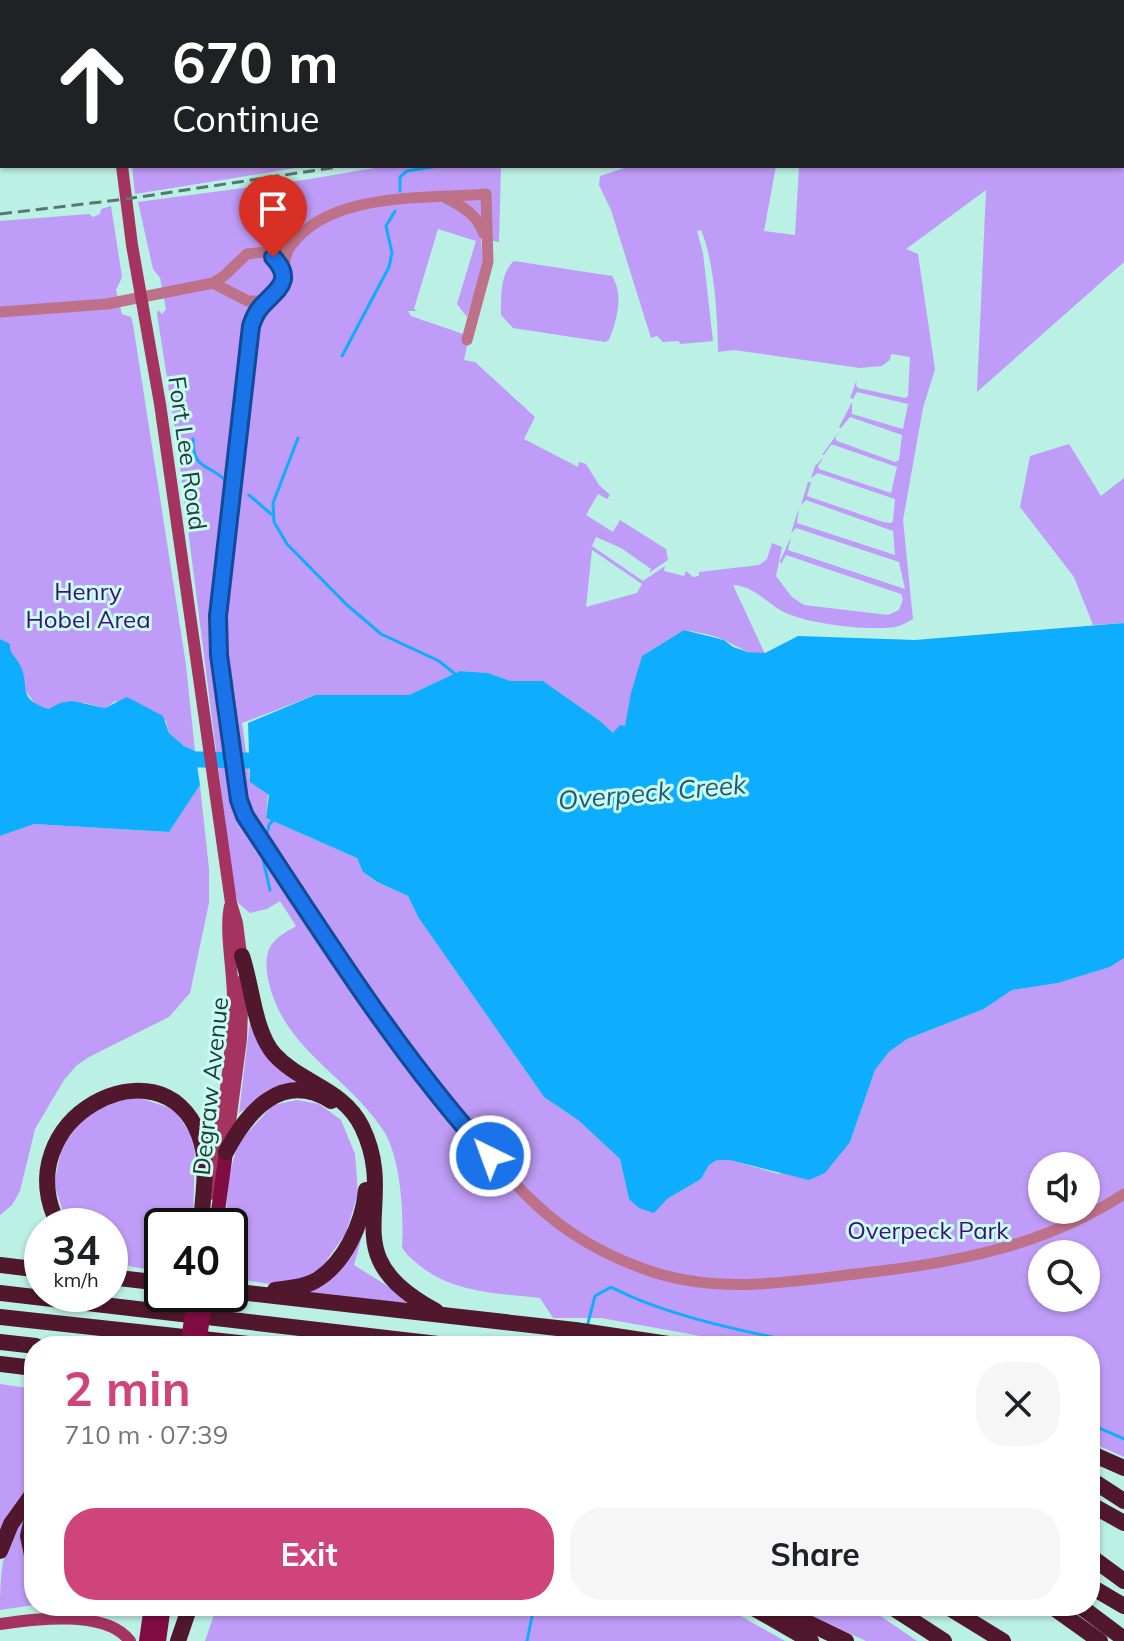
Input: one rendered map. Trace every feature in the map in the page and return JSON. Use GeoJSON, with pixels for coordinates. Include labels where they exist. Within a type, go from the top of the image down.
{"type":"FeatureCollection","features":[{"type":"Feature","properties":{"kind":"highway"},"geometry":{"type":"LineString","coordinates":[[242,956],[251,981],[258,1020],[270,1049],[284,1063],[344,1101],[364,1131],[374,1170],[374,1244],[384,1271],[402,1291],[445,1315]]}},
{"type":"Feature","properties":{"kind":"highway"},"geometry":{"type":"LineString","coordinates":[[52,1208],[48,1187],[49,1165],[60,1135],[74,1117],[92,1103],[114,1094],[136,1091],[175,1103],[189,1116],[199,1133],[204,1162],[203,1208]]}},
{"type":"Feature","properties":{"kind":"highway"},"geometry":{"type":"LineString","coordinates":[[226,1152],[246,1118],[262,1104],[282,1093],[306,1091],[327,1098],[343,1112],[357,1135],[365,1163],[363,1209],[350,1240],[335,1263],[307,1285],[254,1294]]}},
{"type":"Feature","properties":{"kind":"highway"},"geometry":{"type":"LineString","coordinates":[[0,1265],[24,1268]]}},
{"type":"Feature","properties":{"kind":"highway"},"geometry":{"type":"LineString","coordinates":[[0,1293],[369,1336]]}},
{"type":"Feature","properties":{"kind":"highway"},"geometry":{"type":"LineString","coordinates":[[248,1293],[617,1336]]}},
{"type":"Feature","properties":{"kind":"highway"},"geometry":{"type":"LineString","coordinates":[[0,1317],[174,1336]]}},
{"type":"Feature","properties":{"kind":"highway"},"geometry":{"type":"LineString","coordinates":[[0,1342],[24,1345]]}},
{"type":"Feature","properties":{"kind":"highway"},"geometry":{"type":"LineString","coordinates":[[0,1364],[24,1367]]}},
{"type":"Feature","properties":{"kind":"highway"},"geometry":{"type":"LineString","coordinates":[[1100,1457],[1124,1468]]}},
{"type":"Feature","properties":{"kind":"highway"},"geometry":{"type":"LineString","coordinates":[[1100,1485],[1124,1501]]}},
{"type":"Feature","properties":{"kind":"highway"},"geometry":{"type":"LineString","coordinates":[[0,1551],[11,1524],[24,1506]]}},
{"type":"Feature","properties":{"kind":"highway"},"geometry":{"type":"LineString","coordinates":[[1100,1510],[1124,1523]]}},
{"type":"Feature","properties":{"kind":"highway"},"geometry":{"type":"LineString","coordinates":[[1100,1563],[1124,1581]]}},
{"type":"Feature","properties":{"kind":"highway"},"geometry":{"type":"LineString","coordinates":[[1100,1592],[1124,1606]]}},
{"type":"Feature","properties":{"kind":"highway"},"geometry":{"type":"LineString","coordinates":[[178,1641],[187,1616]]}},
{"type":"Feature","properties":{"kind":"highway"},"geometry":{"type":"LineString","coordinates":[[767,1616],[811,1641]]}},
{"type":"Feature","properties":{"kind":"highway"},"geometry":{"type":"LineString","coordinates":[[794,1616],[846,1641]]}},
{"type":"Feature","properties":{"kind":"highway"},"geometry":{"type":"LineString","coordinates":[[905,1616],[944,1641]]}},
{"type":"Feature","properties":{"kind":"highway"},"geometry":{"type":"LineString","coordinates":[[964,1616],[1003,1641]]}},
{"type":"Feature","properties":{"kind":"highway"},"geometry":{"type":"LineString","coordinates":[[966,1616],[971,1620]]}},
{"type":"Feature","properties":{"kind":"highway"},"geometry":{"type":"LineString","coordinates":[[1065,1616],[1100,1641]]}},
{"type":"Feature","properties":{"kind":"highway"},"geometry":{"type":"LineString","coordinates":[[1093,1616],[1124,1639]]}},
{"type":"Feature","properties":{"kind":"main road","name":"Fort Lee Road"},"geometry":{"type":"LineString","coordinates":[[122,168],[209,747]]}},
{"type":"Feature","properties":{"kind":"main road","name":"Degraw Avenue"},"geometry":{"type":"LineString","coordinates":[[209,747],[231,903],[242,956],[241,1039],[218,1208]]}},
{"type":"Feature","properties":{"kind":"main road","name":"Degraw Avenue"},"geometry":{"type":"LineString","coordinates":[[206,1208],[233,1022],[233,971],[228,924],[231,903]]}},
{"type":"Feature","properties":{"kind":"main road"},"geometry":{"type":"LineString","coordinates":[[189,1336],[192,1312]]}},
{"type":"Feature","properties":{"kind":"main road"},"geometry":{"type":"LineString","coordinates":[[200,1336],[204,1312]]}},
{"type":"Feature","properties":{"kind":"main road"},"geometry":{"type":"LineString","coordinates":[[84,1619],[90,1616]]}},
{"type":"Feature","properties":{"kind":"main road"},"geometry":{"type":"LineString","coordinates":[[146,1641],[150,1616]]}},
{"type":"Feature","properties":{"kind":"main road"},"geometry":{"type":"LineString","coordinates":[[159,1641],[163,1616]]}},
{"type":"Feature","properties":{"kind":"main road"},"geometry":{"type":"LineString","coordinates":[[0,1624],[84,1619],[116,1629],[130,1641]]}},
{"type":"Feature","properties":{"kind":"street"},"geometry":{"type":"LineString","coordinates":[[467,340],[488,262],[486,194],[343,208],[324,217],[291,245],[284,256],[280,288],[258,310],[251,326],[218,616],[219,655],[238,794],[248,821],[396,1041],[463,1126],[547,1214],[614,1257],[682,1279],[770,1285],[964,1259],[1023,1242],[1074,1222],[1124,1194]]}},
{"type":"Feature","properties":{"kind":"street"},"geometry":{"type":"LineString","coordinates":[[446,198],[466,208],[480,222],[488,245]]}},
{"type":"Feature","properties":{"kind":"street"},"geometry":{"type":"LineString","coordinates":[[0,312],[95,305],[213,283],[247,254],[291,245]]}},
{"type":"Feature","properties":{"kind":"street"},"geometry":{"type":"LineString","coordinates":[[260,252],[273,257],[282,273]]}},
{"type":"Feature","properties":{"kind":"street"},"geometry":{"type":"LineString","coordinates":[[235,264],[231,279],[248,312],[251,326]]}},
{"type":"Feature","properties":{"kind":"street"},"geometry":{"type":"LineString","coordinates":[[213,283],[255,303],[268,301]]}},
{"type":"Feature","properties":{"kind":"green space"},"geometry":{"type":"Polygon","coordinates":[[[132,168],[296,168],[135,194],[132,168]]]}},
{"type":"Feature","properties":{"kind":"green space","name":"Overpeck Park"},"geometry":{"type":"Polygon","coordinates":[[[374,168],[501,168],[499,242],[481,238],[483,266],[467,317],[457,304],[476,241],[438,229],[414,309],[417,311],[408,311],[411,316],[469,336],[464,360],[475,362],[535,417],[524,439],[578,467],[579,462],[586,464],[599,485],[610,495],[607,499],[598,494],[586,515],[613,532],[620,520],[666,549],[668,560],[649,573],[651,569],[621,548],[596,537],[592,546],[643,581],[665,566],[664,571],[684,576],[686,571],[693,577],[699,576],[699,572],[759,565],[767,559],[772,543],[782,547],[776,576],[792,597],[804,605],[888,615],[899,610],[903,599],[901,594],[786,555],[781,564],[780,561],[791,537],[788,550],[905,589],[899,562],[796,528],[791,533],[799,508],[797,523],[895,555],[893,531],[806,500],[801,505],[808,482],[811,482],[807,496],[883,522],[893,521],[895,499],[818,473],[811,478],[815,466],[823,458],[819,469],[891,493],[897,467],[834,445],[822,455],[840,430],[835,438],[837,441],[895,462],[899,460],[902,435],[850,417],[839,427],[852,402],[852,414],[903,429],[908,404],[857,392],[853,399],[850,398],[857,379],[858,388],[905,398],[908,396],[910,357],[891,354],[890,360],[882,366],[860,368],[734,350],[718,352],[712,273],[701,230],[697,231],[703,253],[713,341],[681,344],[678,341],[663,342],[657,336],[651,338],[611,210],[599,185],[600,176],[624,168],[776,168],[764,231],[795,235],[799,168],[1124,168],[1124,262],[977,392],[986,190],[906,249],[918,254],[935,369],[923,408],[903,520],[913,619],[884,628],[821,623],[792,616],[753,591],[733,585],[765,654],[746,651],[722,639],[684,630],[642,656],[625,726],[613,733],[543,681],[511,681],[488,673],[460,671],[409,695],[315,695],[242,723],[250,781],[268,794],[266,818],[357,858],[363,872],[376,882],[408,896],[418,917],[544,1097],[578,1120],[620,1159],[629,1199],[667,1199],[701,1179],[709,1165],[717,1160],[729,1160],[779,1174],[850,1142],[875,1070],[889,1052],[907,1039],[984,1009],[1012,990],[1058,983],[1110,967],[1124,958],[1124,1457],[1100,1446],[1100,1336],[701,1336],[601,1318],[553,1318],[540,1298],[476,1290],[432,1274],[402,1247],[398,1173],[385,1133],[370,1112],[300,1041],[285,1022],[274,999],[267,973],[269,950],[277,939],[296,926],[280,901],[267,909],[250,913],[238,903],[157,314],[158,310],[162,314],[166,309],[160,278],[153,269],[138,202],[374,168]],[[592,550],[586,607],[637,593],[642,584],[592,550]]]}},
{"type":"Feature","properties":{"kind":"green space","name":"Henry Hobel Area"},"geometry":{"type":"Polygon","coordinates":[[[111,206],[122,277],[116,290],[122,314],[131,317],[133,324],[186,665],[195,751],[169,733],[166,721],[115,701],[105,708],[85,703],[49,709],[35,704],[23,687],[19,662],[0,639],[0,221],[89,214],[93,217],[100,214],[101,209],[111,206]]]}},
{"type":"Feature","properties":{"kind":"green space"},"geometry":{"type":"Polygon","coordinates":[[[514,261],[612,276],[618,299],[617,316],[609,340],[605,342],[513,328],[501,315],[501,301],[506,272],[514,261]]]}},
{"type":"Feature","properties":{"kind":"green space"},"geometry":{"type":"Polygon","coordinates":[[[1069,444],[1101,496],[1124,478],[1124,623],[1093,625],[1074,577],[1020,507],[1030,456],[1069,444]]]}},
{"type":"Feature","properties":{"kind":"green space"},"geometry":{"type":"Polygon","coordinates":[[[200,785],[209,869],[209,903],[190,993],[169,1017],[89,1057],[64,1080],[35,1129],[20,1191],[12,1205],[0,1215],[0,836],[33,824],[169,832],[200,785]]]}},
{"type":"Feature","properties":{"kind":"green space"},"geometry":{"type":"Polygon","coordinates":[[[251,1012],[263,1046],[316,1087],[265,1096],[239,1113],[251,1012]]]}},
{"type":"Feature","properties":{"kind":"green space"},"geometry":{"type":"Polygon","coordinates":[[[136,1097],[174,1109],[195,1141],[193,1208],[144,1208],[144,1269],[128,1265],[128,1208],[62,1208],[54,1184],[62,1146],[85,1117],[111,1103],[136,1097]]]}},
{"type":"Feature","properties":{"kind":"green space"},"geometry":{"type":"Polygon","coordinates":[[[297,1100],[319,1104],[341,1120],[355,1154],[358,1193],[346,1233],[322,1267],[298,1282],[270,1284],[248,1281],[248,1208],[226,1208],[229,1176],[238,1143],[273,1105],[297,1100]]]}},
{"type":"Feature","properties":{"kind":"green space"},"geometry":{"type":"Polygon","coordinates":[[[369,1211],[354,1265],[416,1304],[303,1292],[369,1211]]]}},
{"type":"Feature","properties":{"kind":"green space"},"geometry":{"type":"Polygon","coordinates":[[[0,1384],[24,1388],[24,1496],[9,1513],[0,1534],[0,1384]]]}},
{"type":"Feature","properties":{"kind":"green space"},"geometry":{"type":"Polygon","coordinates":[[[24,1516],[24,1606],[0,1610],[4,1556],[24,1516]]]}},
{"type":"Feature","properties":{"kind":"green space"},"geometry":{"type":"Polygon","coordinates":[[[214,1616],[741,1616],[785,1641],[205,1641],[214,1616]]]}},
{"type":"Feature","properties":{"kind":"green space"},"geometry":{"type":"Polygon","coordinates":[[[812,1616],[881,1616],[917,1641],[866,1641],[812,1616]]]}},
{"type":"Feature","properties":{"kind":"water"},"geometry":{"type":"Polygon","coordinates":[[[1124,623],[1124,958],[1110,967],[1058,983],[1012,990],[984,1009],[907,1039],[889,1052],[875,1070],[850,1142],[825,1173],[809,1180],[729,1160],[717,1160],[709,1165],[701,1179],[667,1199],[654,1213],[639,1208],[629,1199],[620,1159],[578,1120],[544,1097],[418,917],[408,896],[363,872],[357,858],[266,818],[269,795],[250,782],[248,723],[315,695],[409,695],[460,671],[488,673],[511,681],[543,681],[613,733],[620,725],[625,726],[642,656],[684,630],[724,640],[748,652],[765,653],[798,636],[915,640],[1124,623]]]}},
{"type":"Feature","properties":{"kind":"water"},"geometry":{"type":"Polygon","coordinates":[[[0,639],[10,644],[23,673],[28,696],[38,705],[49,709],[72,701],[105,708],[127,697],[163,716],[169,733],[195,751],[200,785],[169,832],[34,824],[0,836],[0,639]]]}},
{"type":"Feature","properties":{"kind":"waterway"},"geometry":{"type":"LineString","coordinates":[[400,191],[400,177],[407,171],[426,168]]}},
{"type":"Feature","properties":{"kind":"waterway"},"geometry":{"type":"LineString","coordinates":[[342,356],[389,267],[392,253],[386,226],[395,211]]}},
{"type":"Feature","properties":{"kind":"waterway"},"geometry":{"type":"LineString","coordinates":[[298,438],[273,503],[274,522],[287,544],[346,604],[381,634],[439,661],[455,674]]}},
{"type":"Feature","properties":{"kind":"waterway"},"geometry":{"type":"LineString","coordinates":[[193,439],[198,461],[224,479]]}},
{"type":"Feature","properties":{"kind":"waterway"},"geometry":{"type":"LineString","coordinates":[[249,495],[271,514]]}},
{"type":"Feature","properties":{"kind":"waterway","name":"Overpeck Creek"},"geometry":{"type":"LineString","coordinates":[[178,759],[270,761]]}},
{"type":"Feature","properties":{"kind":"waterway"},"geometry":{"type":"LineString","coordinates":[[265,843],[269,825],[275,818]]}},
{"type":"Feature","properties":{"kind":"waterway"},"geometry":{"type":"LineString","coordinates":[[262,855],[270,890]]}},
{"type":"Feature","properties":{"kind":"waterway"},"geometry":{"type":"LineString","coordinates":[[587,1327],[595,1296],[611,1287],[658,1307],[767,1336]]}},
{"type":"Feature","properties":{"kind":"waterway"},"geometry":{"type":"LineString","coordinates":[[1100,1428],[1124,1439]]}},
{"type":"Feature","properties":{"kind":"waterway"},"geometry":{"type":"LineString","coordinates":[[527,1641],[532,1616]]}},
{"type":"Feature","properties":{"kind":"railway"},"geometry":{"type":"LineString","coordinates":[[0,214],[126,199],[331,168]]}},
{"type":"Feature","properties":{"kind":"route"},"geometry":{"type":"LineString","coordinates":[[273,257],[281,270],[282,282],[277,293],[258,310],[251,326],[218,616],[219,655],[239,800],[245,816],[396,1041],[490,1156]]}}]}
